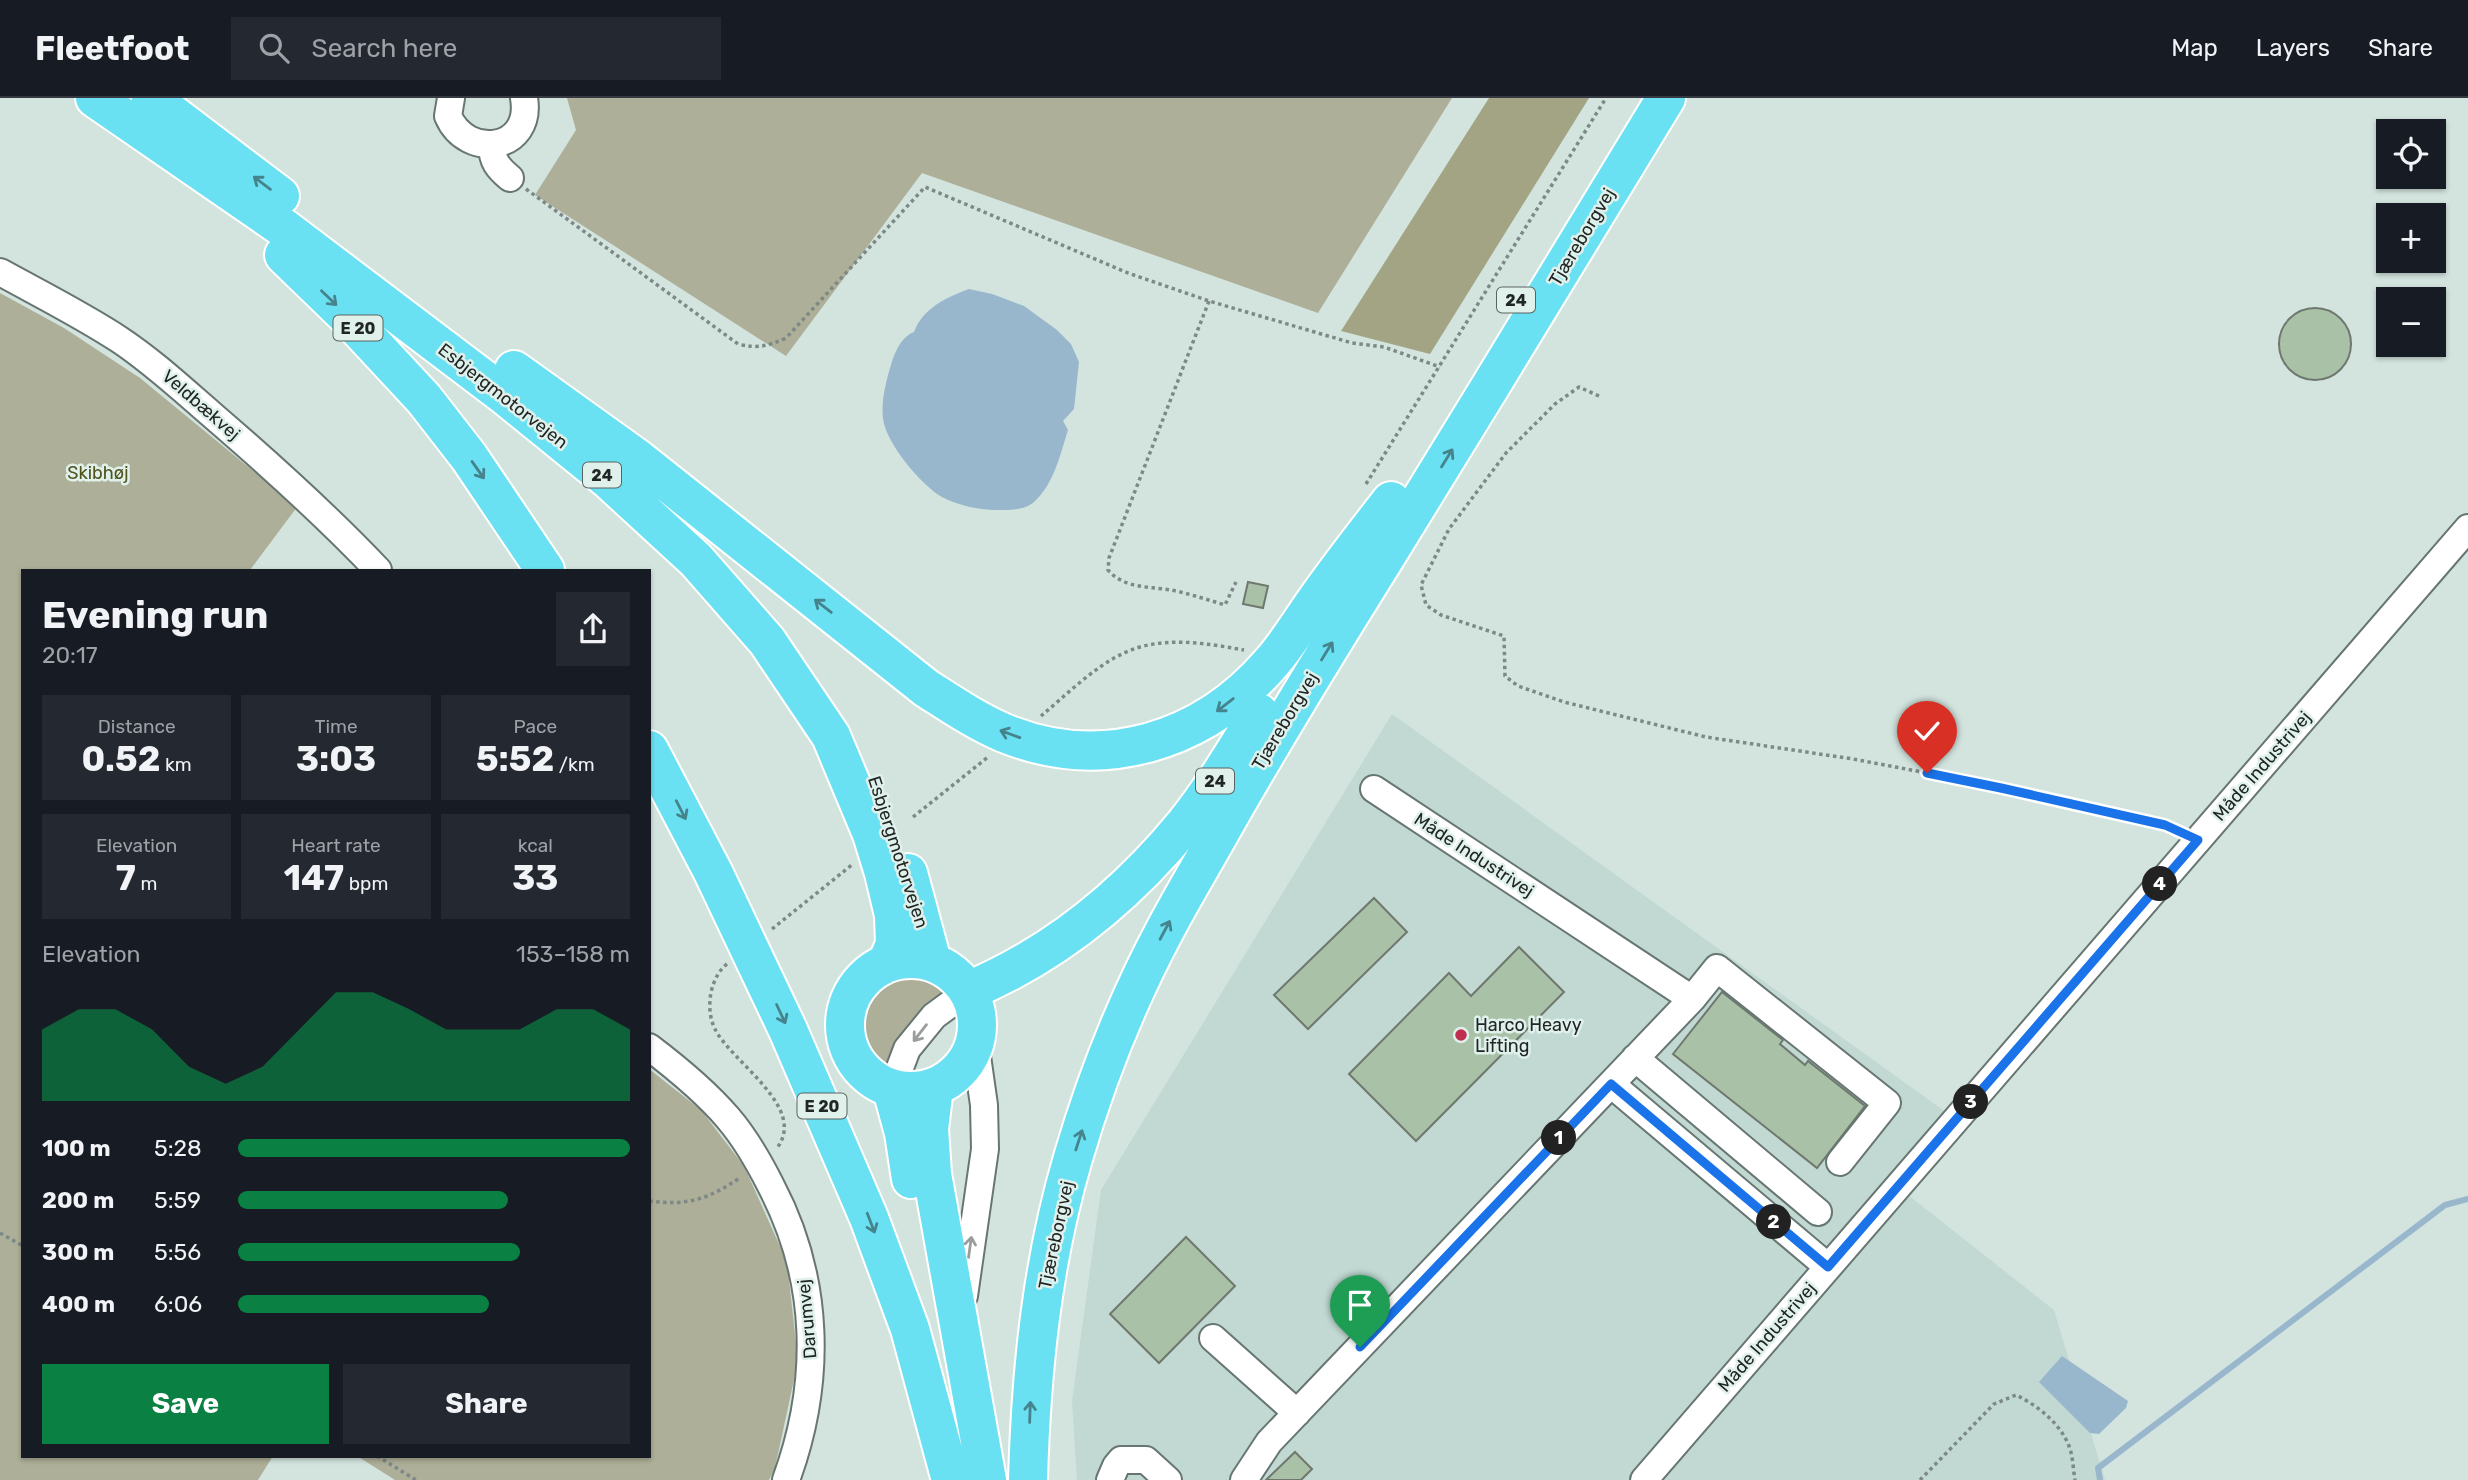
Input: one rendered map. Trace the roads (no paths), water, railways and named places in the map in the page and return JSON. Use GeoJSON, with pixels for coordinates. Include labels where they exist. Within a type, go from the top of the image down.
{"type":"FeatureCollection","features":[{"type":"Feature","properties":{"kind":"highway","name":"Esbjergmotorvejen"},"geometry":{"type":"LineString","coordinates":[[94,98],[141,111],[303,215],[514,370],[687,520],[782,623],[861,744],[887,808],[904,860],[932,962]]}},
{"type":"Feature","properties":{"kind":"highway","name":"Tjæreborgvej"},"geometry":{"type":"LineString","coordinates":[[1378,493],[1640,98]]}},
{"type":"Feature","properties":{"kind":"highway","name":"Tjæreborgvej"},"geometry":{"type":"LineString","coordinates":[[1028,1480],[1030,1403],[1044,1286],[1066,1186],[1091,1100],[1114,1039],[1165,929],[1278,730],[1499,375],[1666,98]]}},
{"type":"Feature","properties":{"kind":"highway","name":"Esbjergmotorvejen"},"geometry":{"type":"LineString","coordinates":[[141,111],[285,229],[503,394],[609,480],[696,560],[768,640],[831,736],[872,834],[894,915],[895,944],[887,963]]}},
{"type":"Feature","properties":{"kind":"highway","name":"E 20"},"geometry":{"type":"LineString","coordinates":[[141,111],[345,314],[424,399],[544,569]]}},
{"type":"Feature","properties":{"kind":"highway"},"geometry":{"type":"LineString","coordinates":[[514,370],[638,459],[918,682],[947,702],[1005,733],[1033,742],[1080,751],[1116,750],[1157,742],[1186,731],[1217,712],[1242,692],[1272,663],[1344,561],[1378,493]]}},
{"type":"Feature","properties":{"kind":"highway","name":"24"},"geometry":{"type":"LineString","coordinates":[[973,1016],[1006,975],[1061,941],[1102,910],[1145,869],[1187,822],[1234,753],[1378,493]]}},
{"type":"Feature","properties":{"kind":"highway","name":"24"},"geometry":{"type":"LineString","coordinates":[[973,1016],[1050,973],[1102,936],[1148,894],[1200,836],[1278,730]]}},
{"type":"Feature","properties":{"kind":"highway","name":"E 20"},"geometry":{"type":"LineString","coordinates":[[651,754],[713,872],[783,1019],[869,1218],[910,1329],[950,1480]]}},
{"type":"Feature","properties":{"kind":"highway"},"geometry":{"type":"LineString","coordinates":[[917,959],[932,962],[952,974],[973,1016],[970,1056],[949,1080],[934,1087],[914,1091],[892,1089],[875,1081],[851,1054],[845,1019],[849,1001],[858,985],[871,972],[887,963],[917,959]]}},
{"type":"Feature","properties":{"kind":"highway"},"geometry":{"type":"LineString","coordinates":[[934,1087],[929,1129],[932,1174],[987,1480]]}},
{"type":"Feature","properties":{"kind":"highway"},"geometry":{"type":"LineString","coordinates":[[892,1089],[904,1133],[966,1480]]}},
{"type":"Feature","properties":{"kind":"street"},"geometry":{"type":"LineString","coordinates":[[448,99],[448,116],[455,128],[471,140],[492,145],[505,141],[516,133],[526,108],[524,98]]}},
{"type":"Feature","properties":{"kind":"street"},"geometry":{"type":"LineString","coordinates":[[492,145],[492,158],[510,178]]}},
{"type":"Feature","properties":{"kind":"street","name":"Veldbækvej"},"geometry":{"type":"LineString","coordinates":[[0,272],[85,318],[159,369],[261,456],[338,528],[376,569]]}},
{"type":"Feature","properties":{"kind":"street","name":"Måde Industrivej"},"geometry":{"type":"LineString","coordinates":[[1644,1480],[2468,528]]}},
{"type":"Feature","properties":{"kind":"street","name":"Måde Industrivej"},"geometry":{"type":"LineString","coordinates":[[1374,789],[1692,999]]}},
{"type":"Feature","properties":{"kind":"street"},"geometry":{"type":"LineString","coordinates":[[1244,1480],[1269,1442],[1692,999],[1717,968],[1888,1103],[1840,1162]]}},
{"type":"Feature","properties":{"kind":"street"},"geometry":{"type":"LineString","coordinates":[[892,1089],[907,1049],[934,1016],[973,1016],[984,1105],[985,1149],[966,1275],[960,1339]]}},
{"type":"Feature","properties":{"kind":"street","name":"Darumvej"},"geometry":{"type":"LineString","coordinates":[[651,1049],[691,1079],[729,1119],[760,1163],[791,1227],[806,1286],[812,1354],[806,1412],[797,1451],[786,1480]]}},
{"type":"Feature","properties":{"kind":"street"},"geometry":{"type":"LineString","coordinates":[[1635,1058],[1818,1212]]}},
{"type":"Feature","properties":{"kind":"street"},"geometry":{"type":"LineString","coordinates":[[1611,1084],[1828,1267]]}},
{"type":"Feature","properties":{"kind":"street"},"geometry":{"type":"LineString","coordinates":[[1213,1338],[1297,1413]]}},
{"type":"Feature","properties":{"kind":"street"},"geometry":{"type":"LineString","coordinates":[[1110,1480],[1121,1460],[1146,1460],[1168,1480]]}},
{"type":"Feature","properties":{"kind":"water"},"geometry":{"type":"Polygon","coordinates":[[[969,289],[1024,306],[1071,344],[1079,362],[1074,409],[1063,421],[1068,430],[1056,469],[1047,487],[1034,502],[1013,510],[977,508],[942,497],[924,483],[905,462],[890,439],[883,418],[884,391],[891,365],[905,337],[914,332],[923,316],[930,310],[944,300],[969,289]]]}},
{"type":"Feature","properties":{"kind":"water"},"geometry":{"type":"Polygon","coordinates":[[[2062,1356],[2128,1401],[2126,1408],[2099,1434],[2090,1433],[2039,1382],[2062,1356]]]}},
{"type":"Feature","properties":{"kind":"waterway"},"geometry":{"type":"LineString","coordinates":[[2100,1480],[2098,1468],[2445,1205],[2468,1199]]}},
{"type":"Feature","properties":{"kind":"place","name":"Harco Heavy Lifting"},"geometry":{"type":"Point","coordinates":[1461,1035]}},
{"type":"Feature","properties":{"kind":"park label","name":"Skibhøj"},"geometry":{"type":"Point","coordinates":[98,473]}}]}
